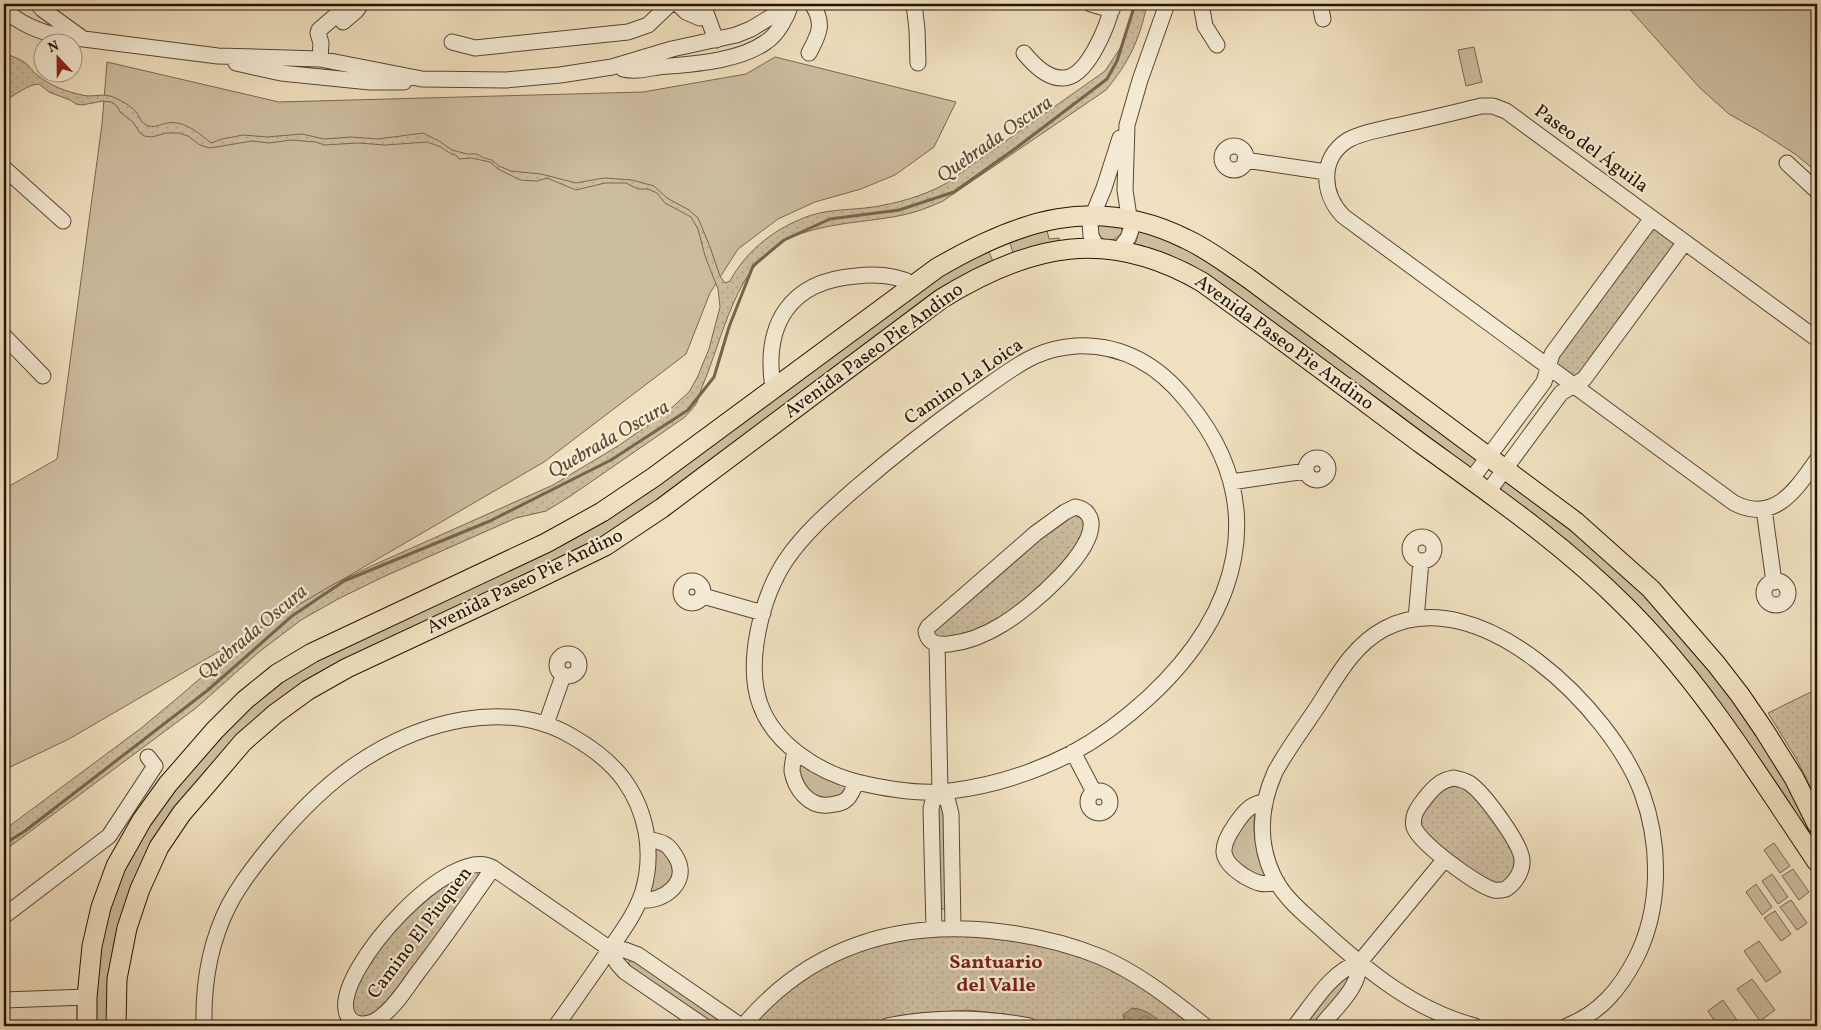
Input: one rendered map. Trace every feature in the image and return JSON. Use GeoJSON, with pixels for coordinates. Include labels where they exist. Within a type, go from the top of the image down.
{"type":"FeatureCollection","features":[{"type":"Feature","properties":{"kind":"main road","name":"Avenida Paseo Pie Andino"},"geometry":{"type":"LineString","coordinates":[[87,1026],[89,965],[96,926],[107,888],[127,845],[168,784],[245,700],[277,674],[330,643],[546,543],[602,512],[654,477],[937,268],[999,235],[1050,219],[1092,216],[1129,219],[1174,233],[1210,252],[1248,278],[1576,522],[1651,589],[1722,672],[1764,730],[1794,778],[1817,824]]}},
{"type":"Feature","properties":{"kind":"main road"},"geometry":{"type":"LineString","coordinates":[[999,235],[1000,251],[1009,263]]}},
{"type":"Feature","properties":{"kind":"main road","name":"Avenida Paseo Pie Andino"},"geometry":{"type":"LineString","coordinates":[[116,1026],[117,979],[127,928],[140,889],[159,847],[182,813],[202,789],[243,742],[275,714],[308,690],[346,668],[605,546],[662,508],[941,299],[975,279],[1009,263],[1048,252],[1098,249],[1133,253],[1163,262],[1202,282],[1488,492],[1574,559],[1625,606],[1658,641],[1725,725],[1817,862]]}},
{"type":"Feature","properties":{"kind":"street"},"geometry":{"type":"LineString","coordinates":[[320,59],[321,43],[319,30],[349,4]]}},
{"type":"Feature","properties":{"kind":"street"},"geometry":{"type":"LineString","coordinates":[[321,43],[326,36],[356,11],[361,4]]}},
{"type":"Feature","properties":{"kind":"street"},"geometry":{"type":"LineString","coordinates":[[452,42],[475,48],[628,32],[648,25],[670,4]]}},
{"type":"Feature","properties":{"kind":"street"},"geometry":{"type":"LineString","coordinates":[[678,4],[686,12],[700,18],[703,10]]}},
{"type":"Feature","properties":{"kind":"street"},"geometry":{"type":"LineString","coordinates":[[260,62],[281,73],[370,75],[422,79],[506,80],[560,76],[612,67],[672,49],[716,40],[751,30],[790,4]]}},
{"type":"Feature","properties":{"kind":"street"},"geometry":{"type":"LineString","coordinates":[[612,67],[636,70],[735,56],[767,42],[785,18],[790,4]]}},
{"type":"Feature","properties":{"kind":"street"},"geometry":{"type":"LineString","coordinates":[[809,53],[820,29],[816,11],[812,4]]}},
{"type":"Feature","properties":{"kind":"street"},"geometry":{"type":"LineString","coordinates":[[914,4],[918,63]]}},
{"type":"Feature","properties":{"kind":"street"},"geometry":{"type":"LineString","coordinates":[[1024,53],[1037,66],[1054,77],[1071,76],[1086,62],[1098,44],[1112,7],[1091,4]]}},
{"type":"Feature","properties":{"kind":"street"},"geometry":{"type":"LineString","coordinates":[[1098,249],[1090,229],[1092,216],[1104,188],[1119,139],[1127,125],[1140,80],[1167,4]]}},
{"type":"Feature","properties":{"kind":"street"},"geometry":{"type":"LineString","coordinates":[[1201,4],[1205,26],[1217,44]]}},
{"type":"Feature","properties":{"kind":"street"},"geometry":{"type":"LineString","coordinates":[[27,26],[40,17],[40,6]]}},
{"type":"Feature","properties":{"kind":"street"},"geometry":{"type":"LineString","coordinates":[[40,6],[84,39]]}},
{"type":"Feature","properties":{"kind":"street"},"geometry":{"type":"LineString","coordinates":[[703,10],[716,40]]}},
{"type":"Feature","properties":{"kind":"street"},"geometry":{"type":"LineString","coordinates":[[5,14],[41,32],[260,62],[320,59],[370,75]]}},
{"type":"Feature","properties":{"kind":"street"},"geometry":{"type":"LineString","coordinates":[[764,21],[774,27],[774,34]]}},
{"type":"Feature","properties":{"kind":"street"},"geometry":{"type":"LineString","coordinates":[[672,49],[667,60],[674,66]]}},
{"type":"Feature","properties":{"kind":"street","name":"Paseo del Águila"},"geometry":{"type":"LineString","coordinates":[[1326,172],[1332,156],[1353,138],[1481,106],[1493,106],[1506,111],[1817,339]]}},
{"type":"Feature","properties":{"kind":"street"},"geometry":{"type":"LineString","coordinates":[[1118,251],[1130,235],[1131,226],[1125,190],[1127,125]]}},
{"type":"Feature","properties":{"kind":"street"},"geometry":{"type":"LineString","coordinates":[[1245,160],[1326,172],[1328,194],[1337,210],[1343,216],[1728,500],[1746,508],[1764,509],[1777,504],[1791,494],[1817,460]]}},
{"type":"Feature","properties":{"kind":"street"},"geometry":{"type":"LineString","coordinates":[[1788,163],[1817,191]]}},
{"type":"Feature","properties":{"kind":"street"},"geometry":{"type":"LineString","coordinates":[[4,168],[63,221]]}},
{"type":"Feature","properties":{"kind":"street"},"geometry":{"type":"LineString","coordinates":[[1104,188],[1115,187],[1125,190]]}},
{"type":"Feature","properties":{"kind":"street"},"geometry":{"type":"LineString","coordinates":[[1471,480],[1544,382],[1552,354],[1652,218]]}},
{"type":"Feature","properties":{"kind":"street"},"geometry":{"type":"LineString","coordinates":[[1488,492],[1561,393],[1584,379],[1685,242]]}},
{"type":"Feature","properties":{"kind":"street","name":"Avenida Paseo Pie Andino"},"geometry":{"type":"LineString","coordinates":[[773,388],[770,358],[775,338],[785,312],[802,292],[825,281],[861,275],[894,277],[913,284]]}},
{"type":"Feature","properties":{"kind":"street"},"geometry":{"type":"LineString","coordinates":[[4,336],[43,376]]}},
{"type":"Feature","properties":{"kind":"street","name":"Camino La Loica"},"geometry":{"type":"LineString","coordinates":[[1076,346],[1104,348],[1126,354],[1150,366],[1174,386],[1203,421],[1222,454],[1231,482],[1236,514],[1235,553],[1229,581],[1207,626],[1185,659],[1158,688],[1125,718],[1073,752],[1030,771],[969,788],[940,792],[907,790],[856,782],[822,768],[795,751],[764,714],[758,696],[755,662],[758,637],[763,613],[772,586],[786,560],[804,537],[828,512],[880,467],[950,413],[1018,365],[1044,352],[1076,346]]}},
{"type":"Feature","properties":{"kind":"street"},"geometry":{"type":"LineString","coordinates":[[1231,482],[1306,471]]}},
{"type":"Feature","properties":{"kind":"street"},"geometry":{"type":"LineString","coordinates":[[1075,508],[1080,508],[1086,512],[1091,522],[1087,541],[1069,566],[1044,592],[1014,618],[994,630],[967,640],[937,644],[926,636],[928,627],[1055,518],[1075,508]]}},
{"type":"Feature","properties":{"kind":"street"},"geometry":{"type":"LineString","coordinates":[[1764,509],[1774,582]]}},
{"type":"Feature","properties":{"kind":"street"},"geometry":{"type":"LineString","coordinates":[[1416,618],[1421,561]]}},
{"type":"Feature","properties":{"kind":"street"},"geometry":{"type":"LineString","coordinates":[[703,596],[763,613]]}},
{"type":"Feature","properties":{"kind":"street"},"geometry":{"type":"LineString","coordinates":[[1475,1026],[1452,1019],[1417,1002],[1383,981],[1359,963],[1293,903],[1277,882],[1269,866],[1263,840],[1262,816],[1264,802],[1280,762],[1354,653],[1366,641],[1385,628],[1416,618],[1447,620],[1481,628],[1509,642],[1541,665],[1572,692],[1597,719],[1628,764],[1643,795],[1653,836],[1655,874],[1653,905],[1646,933],[1640,950],[1627,974],[1609,998],[1591,1014],[1567,1026]]}},
{"type":"Feature","properties":{"kind":"street"},"geometry":{"type":"LineString","coordinates":[[937,644],[940,792],[948,802],[951,814],[953,928]]}},
{"type":"Feature","properties":{"kind":"street"},"geometry":{"type":"LineString","coordinates":[[546,724],[564,676]]}},
{"type":"Feature","properties":{"kind":"street"},"geometry":{"type":"LineString","coordinates":[[204,1026],[204,995],[208,969],[213,945],[224,914],[253,867],[279,836],[318,794],[345,772],[372,754],[433,728],[464,720],[491,716],[519,718],[559,729],[584,744],[605,760],[622,777],[632,794],[640,810],[647,839],[647,871],[640,900],[633,917],[556,1026]]}},
{"type":"Feature","properties":{"kind":"street"},"geometry":{"type":"LineString","coordinates":[[795,751],[792,767],[794,777],[804,795],[813,803],[821,805],[841,803],[848,798],[856,782]]}},
{"type":"Feature","properties":{"kind":"street"},"geometry":{"type":"LineString","coordinates":[[1073,752],[1094,792]]}},
{"type":"Feature","properties":{"kind":"street"},"geometry":{"type":"LineString","coordinates":[[4,916],[109,836],[155,766],[148,757]]}},
{"type":"Feature","properties":{"kind":"street"},"geometry":{"type":"LineString","coordinates":[[1459,778],[1474,787],[1499,818],[1517,845],[1522,856],[1522,866],[1512,884],[1506,889],[1498,891],[1482,884],[1444,859],[1419,836],[1414,827],[1414,816],[1419,806],[1435,786],[1449,779],[1459,778]]}},
{"type":"Feature","properties":{"kind":"street"},"geometry":{"type":"LineString","coordinates":[[934,929],[930,809],[940,792]]}},
{"type":"Feature","properties":{"kind":"street"},"geometry":{"type":"LineString","coordinates":[[1264,802],[1253,805],[1245,811],[1227,836],[1223,849],[1228,863],[1248,878],[1262,885],[1277,882]]}},
{"type":"Feature","properties":{"kind":"street"},"geometry":{"type":"LineString","coordinates":[[109,836],[127,845]]}},
{"type":"Feature","properties":{"kind":"street"},"geometry":{"type":"LineString","coordinates":[[640,900],[652,901],[662,897],[677,884],[680,876],[680,866],[669,847],[662,842],[647,839]]}},
{"type":"Feature","properties":{"kind":"street"},"geometry":{"type":"LineString","coordinates":[[1294,1026],[1336,976],[1345,968],[1359,963],[1444,859]]}},
{"type":"Feature","properties":{"kind":"street","name":"Camino El Piuquen"},"geometry":{"type":"LineString","coordinates":[[478,864],[486,864],[493,868],[441,943],[382,1017],[374,1022],[362,1024],[352,1020],[347,1015],[345,1007],[349,987],[356,971],[375,943],[406,908],[447,875],[478,864]]}},
{"type":"Feature","properties":{"kind":"street"},"geometry":{"type":"LineString","coordinates":[[493,868],[610,949],[617,963],[625,972],[704,1026]]}},
{"type":"Feature","properties":{"kind":"street"},"geometry":{"type":"LineString","coordinates":[[610,949],[626,950],[638,956],[742,1026],[781,988],[802,972],[826,958],[851,947],[886,936],[934,929],[953,928],[1019,934],[1086,951],[1117,965],[1145,981],[1205,1026]]}},
{"type":"Feature","properties":{"kind":"street"},"geometry":{"type":"LineString","coordinates":[[1321,1026],[1353,986],[1358,974],[1359,963]]}},
{"type":"Feature","properties":{"kind":"street"},"geometry":{"type":"LineString","coordinates":[[4,1000],[87,997]]}},
{"type":"Feature","properties":{"kind":"street"},"geometry":{"type":"LineString","coordinates":[[887,1026],[943,1018],[1030,1026]]}},
{"type":"Feature","properties":{"kind":"shaded area"},"geometry":{"type":"Polygon","coordinates":[[[1135,4],[1147,4],[1133,50],[1106,90],[943,201],[903,215],[816,229],[788,239],[770,250],[755,266],[743,284],[724,325],[697,402],[685,417],[546,511],[516,518],[383,577],[301,620],[259,652],[196,708],[4,851],[4,830],[140,729],[246,639],[271,621],[334,584],[369,567],[553,485],[618,446],[667,412],[689,392],[697,378],[709,349],[720,307],[718,289],[705,256],[698,229],[691,217],[665,203],[657,193],[648,189],[638,189],[626,183],[605,183],[576,190],[547,178],[537,181],[520,180],[498,169],[490,162],[471,158],[459,159],[456,155],[441,147],[427,142],[385,145],[358,143],[324,145],[316,142],[291,140],[269,143],[252,141],[210,148],[200,145],[188,136],[179,133],[166,133],[152,137],[144,136],[133,122],[111,102],[76,104],[49,92],[39,84],[26,88],[4,101],[4,82],[8,73],[4,63],[4,51],[24,62],[32,70],[32,82],[47,82],[58,88],[86,96],[111,96],[130,107],[146,125],[152,127],[168,123],[180,124],[191,128],[211,143],[243,135],[267,137],[302,134],[324,139],[351,137],[378,139],[423,133],[452,150],[467,154],[477,154],[511,171],[541,174],[576,183],[604,178],[632,180],[654,186],[667,198],[689,210],[698,218],[720,276],[725,283],[730,281],[737,269],[754,249],[787,225],[812,215],[892,203],[919,195],[945,184],[1105,71],[1121,47],[1135,4]]]}},
{"type":"Feature","properties":{"kind":"shaded area"},"geometry":{"type":"Polygon","coordinates":[[[1625,4],[1817,4],[1817,172],[1795,154],[1729,114],[1700,88],[1625,4]]]}},
{"type":"Feature","properties":{"kind":"shaded area"},"geometry":{"type":"Polygon","coordinates":[[[1474,47],[1482,82],[1466,86],[1458,50],[1474,47]]]}},
{"type":"Feature","properties":{"kind":"shaded area"},"geometry":{"type":"Polygon","coordinates":[[[775,57],[956,102],[934,147],[895,175],[861,189],[815,202],[778,219],[738,249],[710,293],[686,354],[544,462],[69,739],[4,770],[4,489],[57,459],[102,124],[107,62],[279,102],[643,92],[746,74],[775,57]]]}},
{"type":"Feature","properties":{"kind":"shaded area"},"geometry":{"type":"Polygon","coordinates":[[[1098,224],[1122,227],[1122,232],[1114,239],[1105,241],[1100,236],[1096,227],[1098,224]]]}},
{"type":"Feature","properties":{"kind":"shaded area"},"geometry":{"type":"Polygon","coordinates":[[[1046,226],[1049,239],[1059,238],[1060,244],[1014,255],[1008,238],[1046,226]]]}},
{"type":"Feature","properties":{"kind":"shaded area"},"geometry":{"type":"Polygon","coordinates":[[[1140,228],[1191,248],[1476,456],[1476,465],[1469,469],[1398,418],[1131,247],[1136,242],[1140,228]]]}},
{"type":"Feature","properties":{"kind":"shaded area"},"geometry":{"type":"Polygon","coordinates":[[[1657,228],[1674,241],[1674,248],[1582,375],[1574,377],[1557,365],[1555,357],[1650,229],[1657,228]]]}},
{"type":"Feature","properties":{"kind":"shaded area"},"geometry":{"type":"Polygon","coordinates":[[[987,247],[994,264],[860,353],[600,541],[330,670],[161,834],[109,1026],[91,1026],[98,943],[123,866],[158,805],[232,720],[291,673],[553,546],[919,287],[987,247]]]}},
{"type":"Feature","properties":{"kind":"shaded area"},"geometry":{"type":"Polygon","coordinates":[[[1509,481],[1563,519],[1642,590],[1702,657],[1781,768],[1812,835],[1765,775],[1714,700],[1500,492],[1503,483],[1509,481]]]}},
{"type":"Feature","properties":{"kind":"shaded area"},"geometry":{"type":"Polygon","coordinates":[[[1077,513],[1082,515],[1085,531],[1065,562],[1019,607],[970,635],[938,638],[932,632],[1047,532],[1077,513]]]}},
{"type":"Feature","properties":{"kind":"shaded area"},"geometry":{"type":"Polygon","coordinates":[[[1817,689],[1817,800],[1796,758],[1768,713],[1817,689]]]}},
{"type":"Feature","properties":{"kind":"shaded area"},"geometry":{"type":"Polygon","coordinates":[[[799,763],[848,785],[842,797],[820,801],[804,785],[799,763]]]}},
{"type":"Feature","properties":{"kind":"shaded area"},"geometry":{"type":"Polygon","coordinates":[[[1454,783],[1465,787],[1478,800],[1503,832],[1514,852],[1517,859],[1515,871],[1506,882],[1499,886],[1481,877],[1454,859],[1421,829],[1419,816],[1442,787],[1454,783]]]}},
{"type":"Feature","properties":{"kind":"shaded area"},"geometry":{"type":"Polygon","coordinates":[[[938,804],[945,806],[945,909],[940,909],[938,804]]]}},
{"type":"Feature","properties":{"kind":"shaded area"},"geometry":{"type":"Polygon","coordinates":[[[1250,811],[1255,813],[1255,838],[1268,877],[1265,881],[1232,861],[1230,840],[1250,811]]]}},
{"type":"Feature","properties":{"kind":"shaded area"},"geometry":{"type":"Polygon","coordinates":[[[1774,843],[1790,866],[1780,873],[1764,850],[1774,843]]]}},
{"type":"Feature","properties":{"kind":"shaded area"},"geometry":{"type":"Polygon","coordinates":[[[654,848],[665,849],[676,876],[659,894],[649,892],[654,848]]]}},
{"type":"Feature","properties":{"kind":"shaded area"},"geometry":{"type":"Polygon","coordinates":[[[1793,869],[1809,892],[1799,900],[1782,876],[1793,869]]]}},
{"type":"Feature","properties":{"kind":"shaded area"},"geometry":{"type":"Polygon","coordinates":[[[475,871],[478,874],[478,879],[430,949],[381,1010],[368,1016],[354,1014],[351,1004],[362,970],[411,911],[445,884],[475,871]]]}},
{"type":"Feature","properties":{"kind":"shaded area"},"geometry":{"type":"Polygon","coordinates":[[[1772,874],[1788,897],[1778,904],[1762,881],[1772,874]]]}},
{"type":"Feature","properties":{"kind":"shaded area"},"geometry":{"type":"Polygon","coordinates":[[[1756,884],[1772,907],[1762,915],[1746,892],[1756,884]]]}},
{"type":"Feature","properties":{"kind":"shaded area"},"geometry":{"type":"Polygon","coordinates":[[[1791,900],[1807,923],[1797,930],[1780,907],[1791,900]]]}},
{"type":"Feature","properties":{"kind":"shaded area"},"geometry":{"type":"Polygon","coordinates":[[[1775,911],[1791,934],[1781,941],[1764,918],[1775,911]]]}},
{"type":"Feature","properties":{"kind":"shaded area"},"geometry":{"type":"Polygon","coordinates":[[[967,935],[1038,944],[1080,956],[1132,982],[1194,1026],[1056,1026],[1005,1014],[967,1010],[905,1015],[864,1026],[753,1026],[772,1002],[805,977],[853,951],[903,937],[967,935]]]}},
{"type":"Feature","properties":{"kind":"shaded area"},"geometry":{"type":"Polygon","coordinates":[[[1759,941],[1781,972],[1766,982],[1744,951],[1759,941]]]}},
{"type":"Feature","properties":{"kind":"shaded area"},"geometry":{"type":"Polygon","coordinates":[[[630,960],[635,960],[720,1020],[721,1026],[714,1026],[629,967],[630,960]]]}},
{"type":"Feature","properties":{"kind":"shaded area"},"geometry":{"type":"Polygon","coordinates":[[[1346,976],[1349,982],[1313,1026],[1301,1026],[1341,977],[1346,976]]]}},
{"type":"Feature","properties":{"kind":"shaded area"},"geometry":{"type":"Polygon","coordinates":[[[1752,979],[1775,1010],[1760,1021],[1737,989],[1752,979]]]}},
{"type":"Feature","properties":{"kind":"shaded area"},"geometry":{"type":"Polygon","coordinates":[[[1723,1000],[1741,1026],[1718,1026],[1708,1011],[1723,1000]]]}},
{"type":"Feature","properties":{"kind":"water"},"geometry":{"type":"Polygon","coordinates":[[[1132,1008],[1146,1012],[1165,1026],[1119,1026],[1117,1021],[1124,1019],[1123,1015],[1132,1008]]]}},
{"type":"Feature","properties":{"kind":"waterway","name":"Quebrada Oscura"},"geometry":{"type":"LineString","coordinates":[[4,844],[25,831],[208,690],[292,616],[344,581],[490,521],[611,460],[688,410],[714,377],[729,327],[753,266],[784,240],[830,219],[899,210],[954,192],[1107,79],[1117,61],[1135,4]]}},
{"type":"Feature","properties":{"kind":"district","name":"Santuario del Valle"},"geometry":{"type":"Point","coordinates":[996,974]}}]}
